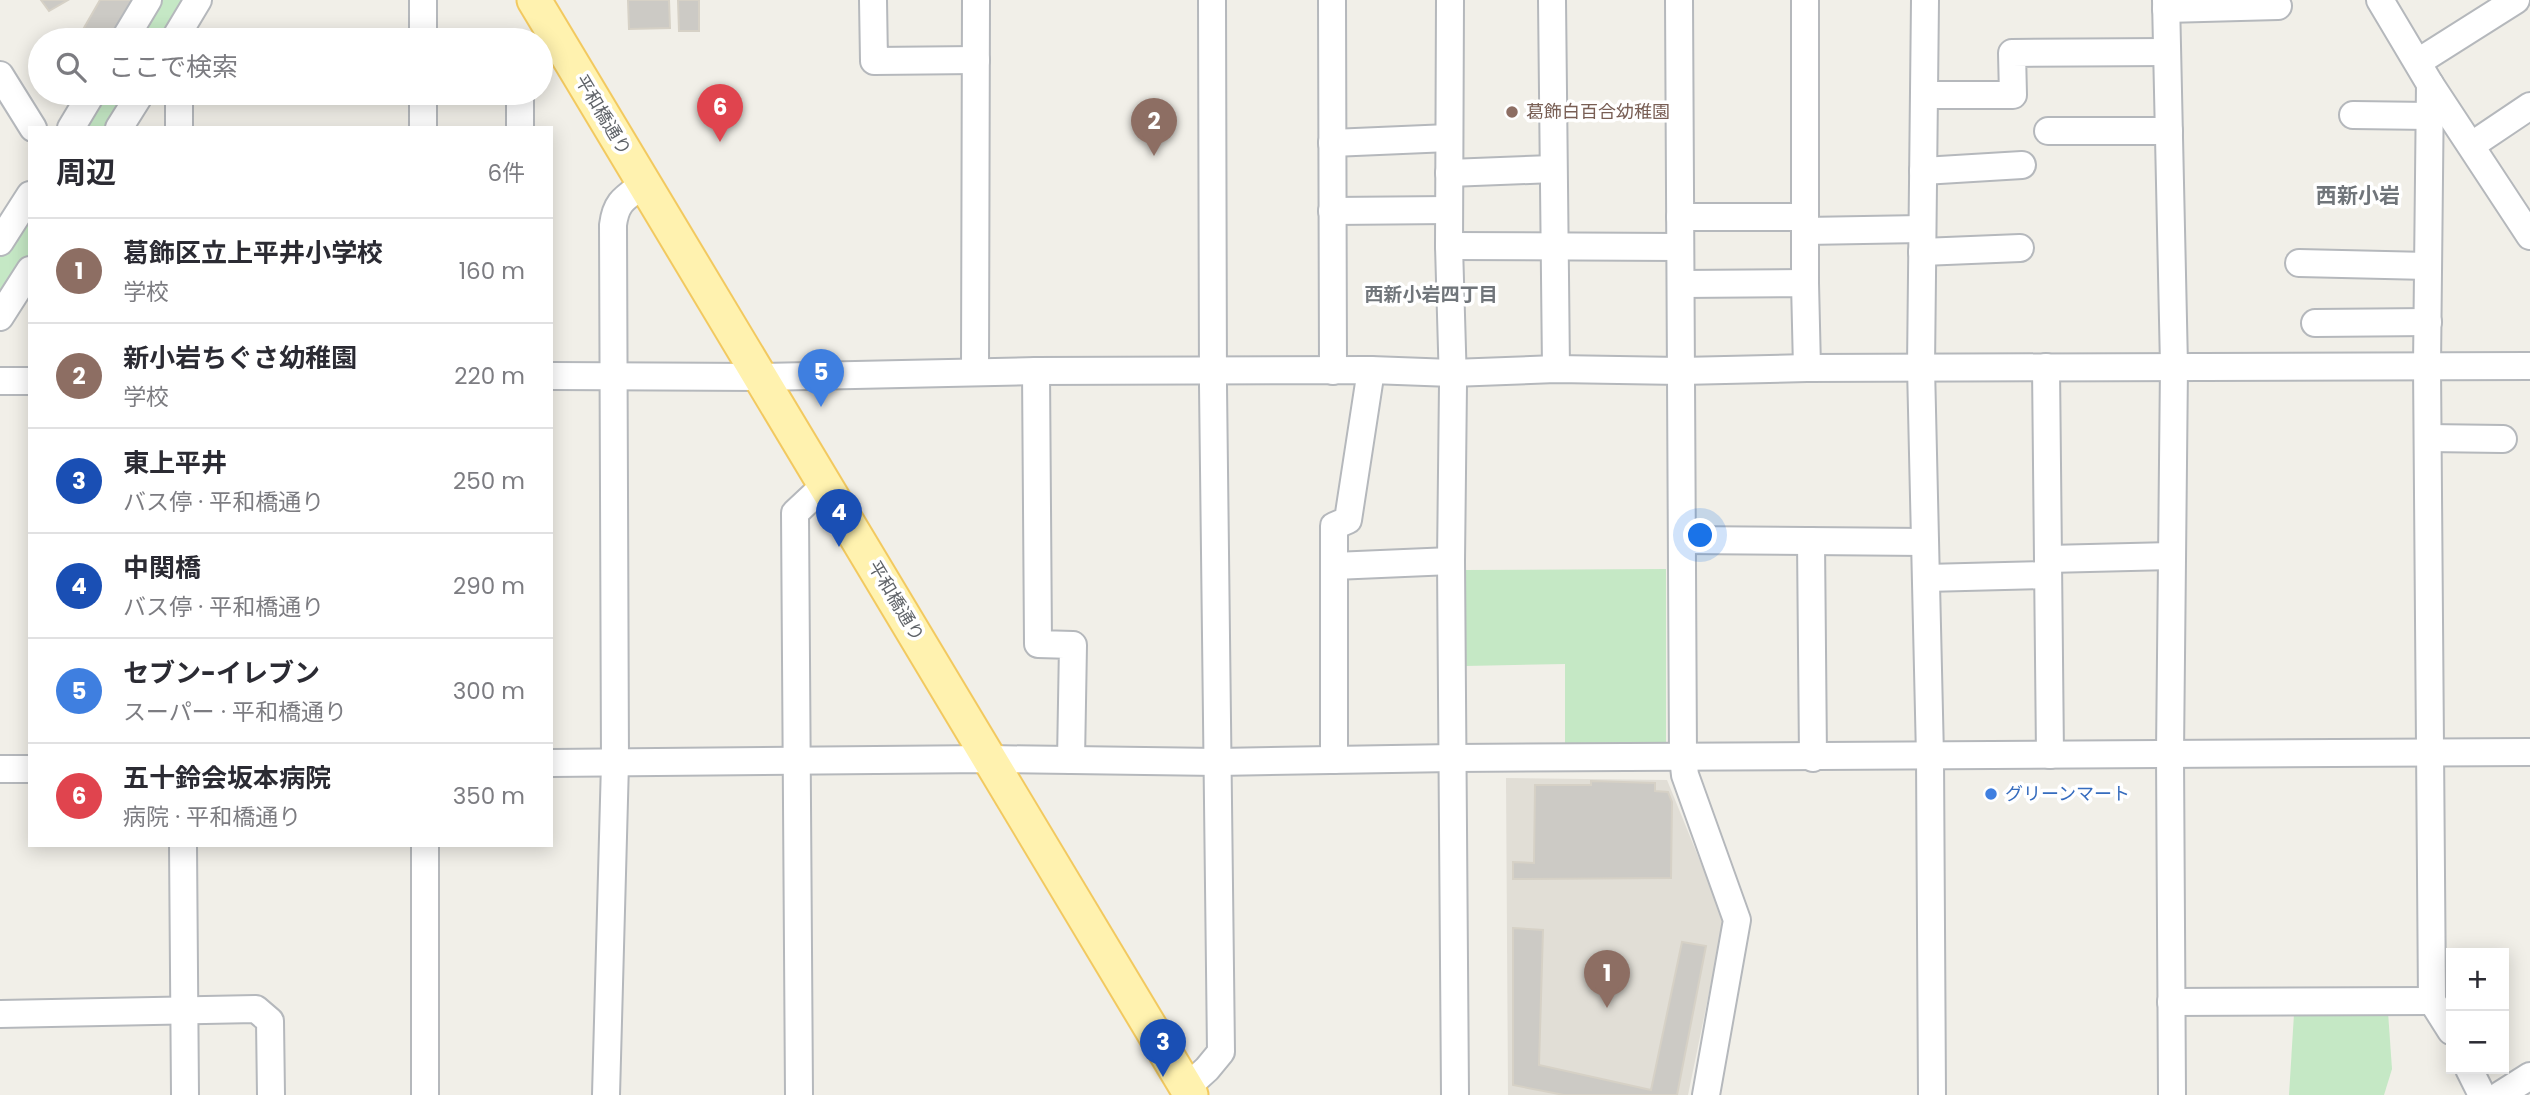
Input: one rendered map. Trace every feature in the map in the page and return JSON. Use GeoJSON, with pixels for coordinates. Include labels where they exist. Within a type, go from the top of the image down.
{"type":"FeatureCollection","features":[{"type":"Feature","properties":{"kind":"main road","name":"平和橋通り"},"geometry":{"type":"LineString","coordinates":[[534,0],[544,28]]}},
{"type":"Feature","properties":{"kind":"main road","name":"平和橋通り"},"geometry":{"type":"LineString","coordinates":[[553,49],[644,184],[1189,1091]]}},
{"type":"Feature","properties":{"kind":"street"},"geometry":{"type":"LineString","coordinates":[[131,28],[148,0]]}},
{"type":"Feature","properties":{"kind":"street"},"geometry":{"type":"LineString","coordinates":[[181,28],[198,0]]}},
{"type":"Feature","properties":{"kind":"street"},"geometry":{"type":"LineString","coordinates":[[423,0],[423,28]]}},
{"type":"Feature","properties":{"kind":"street"},"geometry":{"type":"LineString","coordinates":[[873,0],[874,61],[976,60]]}},
{"type":"Feature","properties":{"kind":"street"},"geometry":{"type":"LineString","coordinates":[[975,372],[976,0]]}},
{"type":"Feature","properties":{"kind":"street"},"geometry":{"type":"LineString","coordinates":[[1189,1091],[1220,1052],[1212,0]]}},
{"type":"Feature","properties":{"kind":"street"},"geometry":{"type":"LineString","coordinates":[[1332,0],[1333,371]]}},
{"type":"Feature","properties":{"kind":"street"},"geometry":{"type":"LineString","coordinates":[[1450,0],[1449,246],[1452,373],[1455,1095]]}},
{"type":"Feature","properties":{"kind":"street"},"geometry":{"type":"LineString","coordinates":[[1552,0],[1556,369]]}},
{"type":"Feature","properties":{"kind":"street"},"geometry":{"type":"LineString","coordinates":[[1679,0],[1683,757],[1685,775],[1737,920],[1706,1095]]}},
{"type":"Feature","properties":{"kind":"street"},"geometry":{"type":"LineString","coordinates":[[1805,0],[1807,368]]}},
{"type":"Feature","properties":{"kind":"street"},"geometry":{"type":"LineString","coordinates":[[1925,0],[1921,367],[1930,755],[1932,1095]]}},
{"type":"Feature","properties":{"kind":"street"},"geometry":{"type":"LineString","coordinates":[[2380,0],[2530,236]]}},
{"type":"Feature","properties":{"kind":"street"},"geometry":{"type":"LineString","coordinates":[[2424,73],[2516,0]]}},
{"type":"Feature","properties":{"kind":"street"},"geometry":{"type":"LineString","coordinates":[[2172,1095],[2170,754],[2174,366],[2166,4],[2278,6]]}},
{"type":"Feature","properties":{"kind":"street"},"geometry":{"type":"LineString","coordinates":[[1924,95],[2013,95],[2012,53],[2167,52]]}},
{"type":"Feature","properties":{"kind":"street"},"geometry":{"type":"LineString","coordinates":[[2424,73],[2430,116],[2427,366],[2432,1001],[2446,1023]]}},
{"type":"Feature","properties":{"kind":"street"},"geometry":{"type":"LineString","coordinates":[[0,75],[32,126]]}},
{"type":"Feature","properties":{"kind":"street"},"geometry":{"type":"LineString","coordinates":[[72,126],[85,105]]}},
{"type":"Feature","properties":{"kind":"street"},"geometry":{"type":"LineString","coordinates":[[120,126],[133,105]]}},
{"type":"Feature","properties":{"kind":"street"},"geometry":{"type":"LineString","coordinates":[[179,105],[179,126]]}},
{"type":"Feature","properties":{"kind":"street"},"geometry":{"type":"LineString","coordinates":[[423,105],[423,126]]}},
{"type":"Feature","properties":{"kind":"street"},"geometry":{"type":"LineString","coordinates":[[520,105],[520,126]]}},
{"type":"Feature","properties":{"kind":"street"},"geometry":{"type":"LineString","coordinates":[[2472,145],[2530,106]]}},
{"type":"Feature","properties":{"kind":"street"},"geometry":{"type":"LineString","coordinates":[[2353,115],[2430,116]]}},
{"type":"Feature","properties":{"kind":"street"},"geometry":{"type":"LineString","coordinates":[[2048,131],[2168,131]]}},
{"type":"Feature","properties":{"kind":"street"},"geometry":{"type":"LineString","coordinates":[[1332,143],[1449,138]]}},
{"type":"Feature","properties":{"kind":"street"},"geometry":{"type":"LineString","coordinates":[[1923,171],[2022,165]]}},
{"type":"Feature","properties":{"kind":"street"},"geometry":{"type":"LineString","coordinates":[[1449,173],[1553,169]]}},
{"type":"Feature","properties":{"kind":"street"},"geometry":{"type":"LineString","coordinates":[[606,1095],[615,763],[613,225],[615,209],[623,199],[644,184]]}},
{"type":"Feature","properties":{"kind":"street"},"geometry":{"type":"LineString","coordinates":[[0,242],[28,198]]}},
{"type":"Feature","properties":{"kind":"street"},"geometry":{"type":"LineString","coordinates":[[1332,211],[1449,210]]}},
{"type":"Feature","properties":{"kind":"street"},"geometry":{"type":"LineString","coordinates":[[1680,217],[1805,224],[1922,240],[2020,248]]}},
{"type":"Feature","properties":{"kind":"street"},"geometry":{"type":"LineString","coordinates":[[1449,246],[1680,247]]}},
{"type":"Feature","properties":{"kind":"street"},"geometry":{"type":"LineString","coordinates":[[2299,263],[2428,266]]}},
{"type":"Feature","properties":{"kind":"street"},"geometry":{"type":"LineString","coordinates":[[0,317],[28,273]]}},
{"type":"Feature","properties":{"kind":"street"},"geometry":{"type":"LineString","coordinates":[[1681,284],[1805,283]]}},
{"type":"Feature","properties":{"kind":"street"},"geometry":{"type":"LineString","coordinates":[[2315,323],[2427,322]]}},
{"type":"Feature","properties":{"kind":"street"},"geometry":{"type":"LineString","coordinates":[[2046,366],[2050,755]]}},
{"type":"Feature","properties":{"kind":"street"},"geometry":{"type":"LineString","coordinates":[[553,376],[761,377],[1036,371],[1371,370],[1452,373],[1556,369],[1681,371],[2046,366],[2530,366]]}},
{"type":"Feature","properties":{"kind":"street"},"geometry":{"type":"LineString","coordinates":[[1334,760],[1334,526],[1348,520],[1371,370]]}},
{"type":"Feature","properties":{"kind":"street"},"geometry":{"type":"LineString","coordinates":[[1036,371],[1038,644],[1073,645],[1071,760]]}},
{"type":"Feature","properties":{"kind":"street"},"geometry":{"type":"LineString","coordinates":[[0,380],[28,381]]}},
{"type":"Feature","properties":{"kind":"street"},"geometry":{"type":"LineString","coordinates":[[2428,438],[2503,439]]}},
{"type":"Feature","properties":{"kind":"street"},"geometry":{"type":"LineString","coordinates":[[799,1095],[795,513],[826,484]]}},
{"type":"Feature","properties":{"kind":"street"},"geometry":{"type":"LineString","coordinates":[[1683,540],[1925,542]]}},
{"type":"Feature","properties":{"kind":"street"},"geometry":{"type":"LineString","coordinates":[[1811,541],[1813,758]]}},
{"type":"Feature","properties":{"kind":"street"},"geometry":{"type":"LineString","coordinates":[[1926,578],[2172,556]]}},
{"type":"Feature","properties":{"kind":"street"},"geometry":{"type":"LineString","coordinates":[[1334,566],[1451,561]]}},
{"type":"Feature","properties":{"kind":"street"},"geometry":{"type":"LineString","coordinates":[[553,763],[989,759],[1218,762],[1453,758],[2530,752]]}},
{"type":"Feature","properties":{"kind":"street"},"geometry":{"type":"LineString","coordinates":[[0,769],[28,769]]}},
{"type":"Feature","properties":{"kind":"street"},"geometry":{"type":"LineString","coordinates":[[183,847],[185,1095]]}},
{"type":"Feature","properties":{"kind":"street"},"geometry":{"type":"LineString","coordinates":[[425,847],[425,1095]]}},
{"type":"Feature","properties":{"kind":"street"},"geometry":{"type":"LineString","coordinates":[[2171,1002],[2432,1001]]}},
{"type":"Feature","properties":{"kind":"street"},"geometry":{"type":"LineString","coordinates":[[0,1014],[257,1009],[270,1021],[271,1095]]}},
{"type":"Feature","properties":{"kind":"street"},"geometry":{"type":"LineString","coordinates":[[2472,1074],[2482,1095]]}},
{"type":"Feature","properties":{"kind":"street"},"geometry":{"type":"LineString","coordinates":[[2500,1095],[2530,1076]]}},
{"type":"Feature","properties":{"kind":"shaded area"},"geometry":{"type":"Polygon","coordinates":[[[1506,778],[1667,780],[1724,920],[1688,1095],[1508,1095],[1506,778]]]}},
{"type":"Feature","properties":{"kind":"green space"},"geometry":{"type":"Polygon","coordinates":[[[159,0],[187,0],[170,28],[141,28],[159,0]]]}},
{"type":"Feature","properties":{"kind":"green space"},"geometry":{"type":"Polygon","coordinates":[[[93,105],[122,105],[109,126],[80,126],[93,105]]]}},
{"type":"Feature","properties":{"kind":"green space"},"geometry":{"type":"Polygon","coordinates":[[[28,210],[28,257],[0,302],[0,257],[28,210]]]}},
{"type":"Feature","properties":{"kind":"green space"},"geometry":{"type":"Polygon","coordinates":[[[1666,569],[1666,755],[1565,756],[1565,664],[1465,666],[1464,570],[1666,569]]]}},
{"type":"Feature","properties":{"kind":"green space"},"geometry":{"type":"Polygon","coordinates":[[[2388,1012],[2392,1069],[2384,1095],[2289,1095],[2294,1014],[2388,1012]]]}},
{"type":"Feature","properties":{"kind":"building"},"geometry":{"type":"Polygon","coordinates":[[[41,0],[68,0],[49,11],[41,0]]]}},
{"type":"Feature","properties":{"kind":"building"},"geometry":{"type":"Polygon","coordinates":[[[100,0],[133,0],[120,28],[84,28],[100,0]]]}},
{"type":"Feature","properties":{"kind":"building"},"geometry":{"type":"Polygon","coordinates":[[[628,0],[669,0],[670,28],[629,29],[628,0]]]}},
{"type":"Feature","properties":{"kind":"building"},"geometry":{"type":"Polygon","coordinates":[[[678,0],[699,0],[699,31],[679,31],[678,0]]]}},
{"type":"Feature","properties":{"kind":"building"},"geometry":{"type":"Polygon","coordinates":[[[1591,781],[1655,783],[1655,791],[1668,792],[1672,802],[1671,878],[1513,879],[1513,862],[1534,863],[1535,785],[1591,785],[1591,781]]]}},
{"type":"Feature","properties":{"kind":"building"},"geometry":{"type":"Polygon","coordinates":[[[1513,928],[1543,930],[1539,1065],[1651,1090],[1682,942],[1706,946],[1677,1095],[1564,1095],[1513,1085],[1513,928]]]}},
{"type":"Feature","properties":{"kind":"place","name":"葛飾白百合幼稚園"},"geometry":{"type":"Point","coordinates":[1512,112]}},
{"type":"Feature","properties":{"kind":"place","name":"五十鈴会坂本病院"},"geometry":{"type":"Point","coordinates":[720,142]}},
{"type":"Feature","properties":{"kind":"place","name":"新小岩ちぐさ幼稚園"},"geometry":{"type":"Point","coordinates":[1154,156]}},
{"type":"Feature","properties":{"kind":"place","name":"セブン-イレブン"},"geometry":{"type":"Point","coordinates":[821,407]}},
{"type":"Feature","properties":{"kind":"place","name":"中関橋"},"geometry":{"type":"Point","coordinates":[839,547]}},
{"type":"Feature","properties":{"kind":"place","name":"グリーンマート"},"geometry":{"type":"Point","coordinates":[1991,794]}},
{"type":"Feature","properties":{"kind":"place","name":"葛飾区立上平井小学校"},"geometry":{"type":"Point","coordinates":[1607,1008]}},
{"type":"Feature","properties":{"kind":"place","name":"東上平井"},"geometry":{"type":"Point","coordinates":[1163,1077]}},
{"type":"Feature","properties":{"kind":"district","name":"西新小岩"},"geometry":{"type":"Point","coordinates":[2358,196]}},
{"type":"Feature","properties":{"kind":"district","name":"西新小岩四丁目"},"geometry":{"type":"Point","coordinates":[1431,294]}}]}
